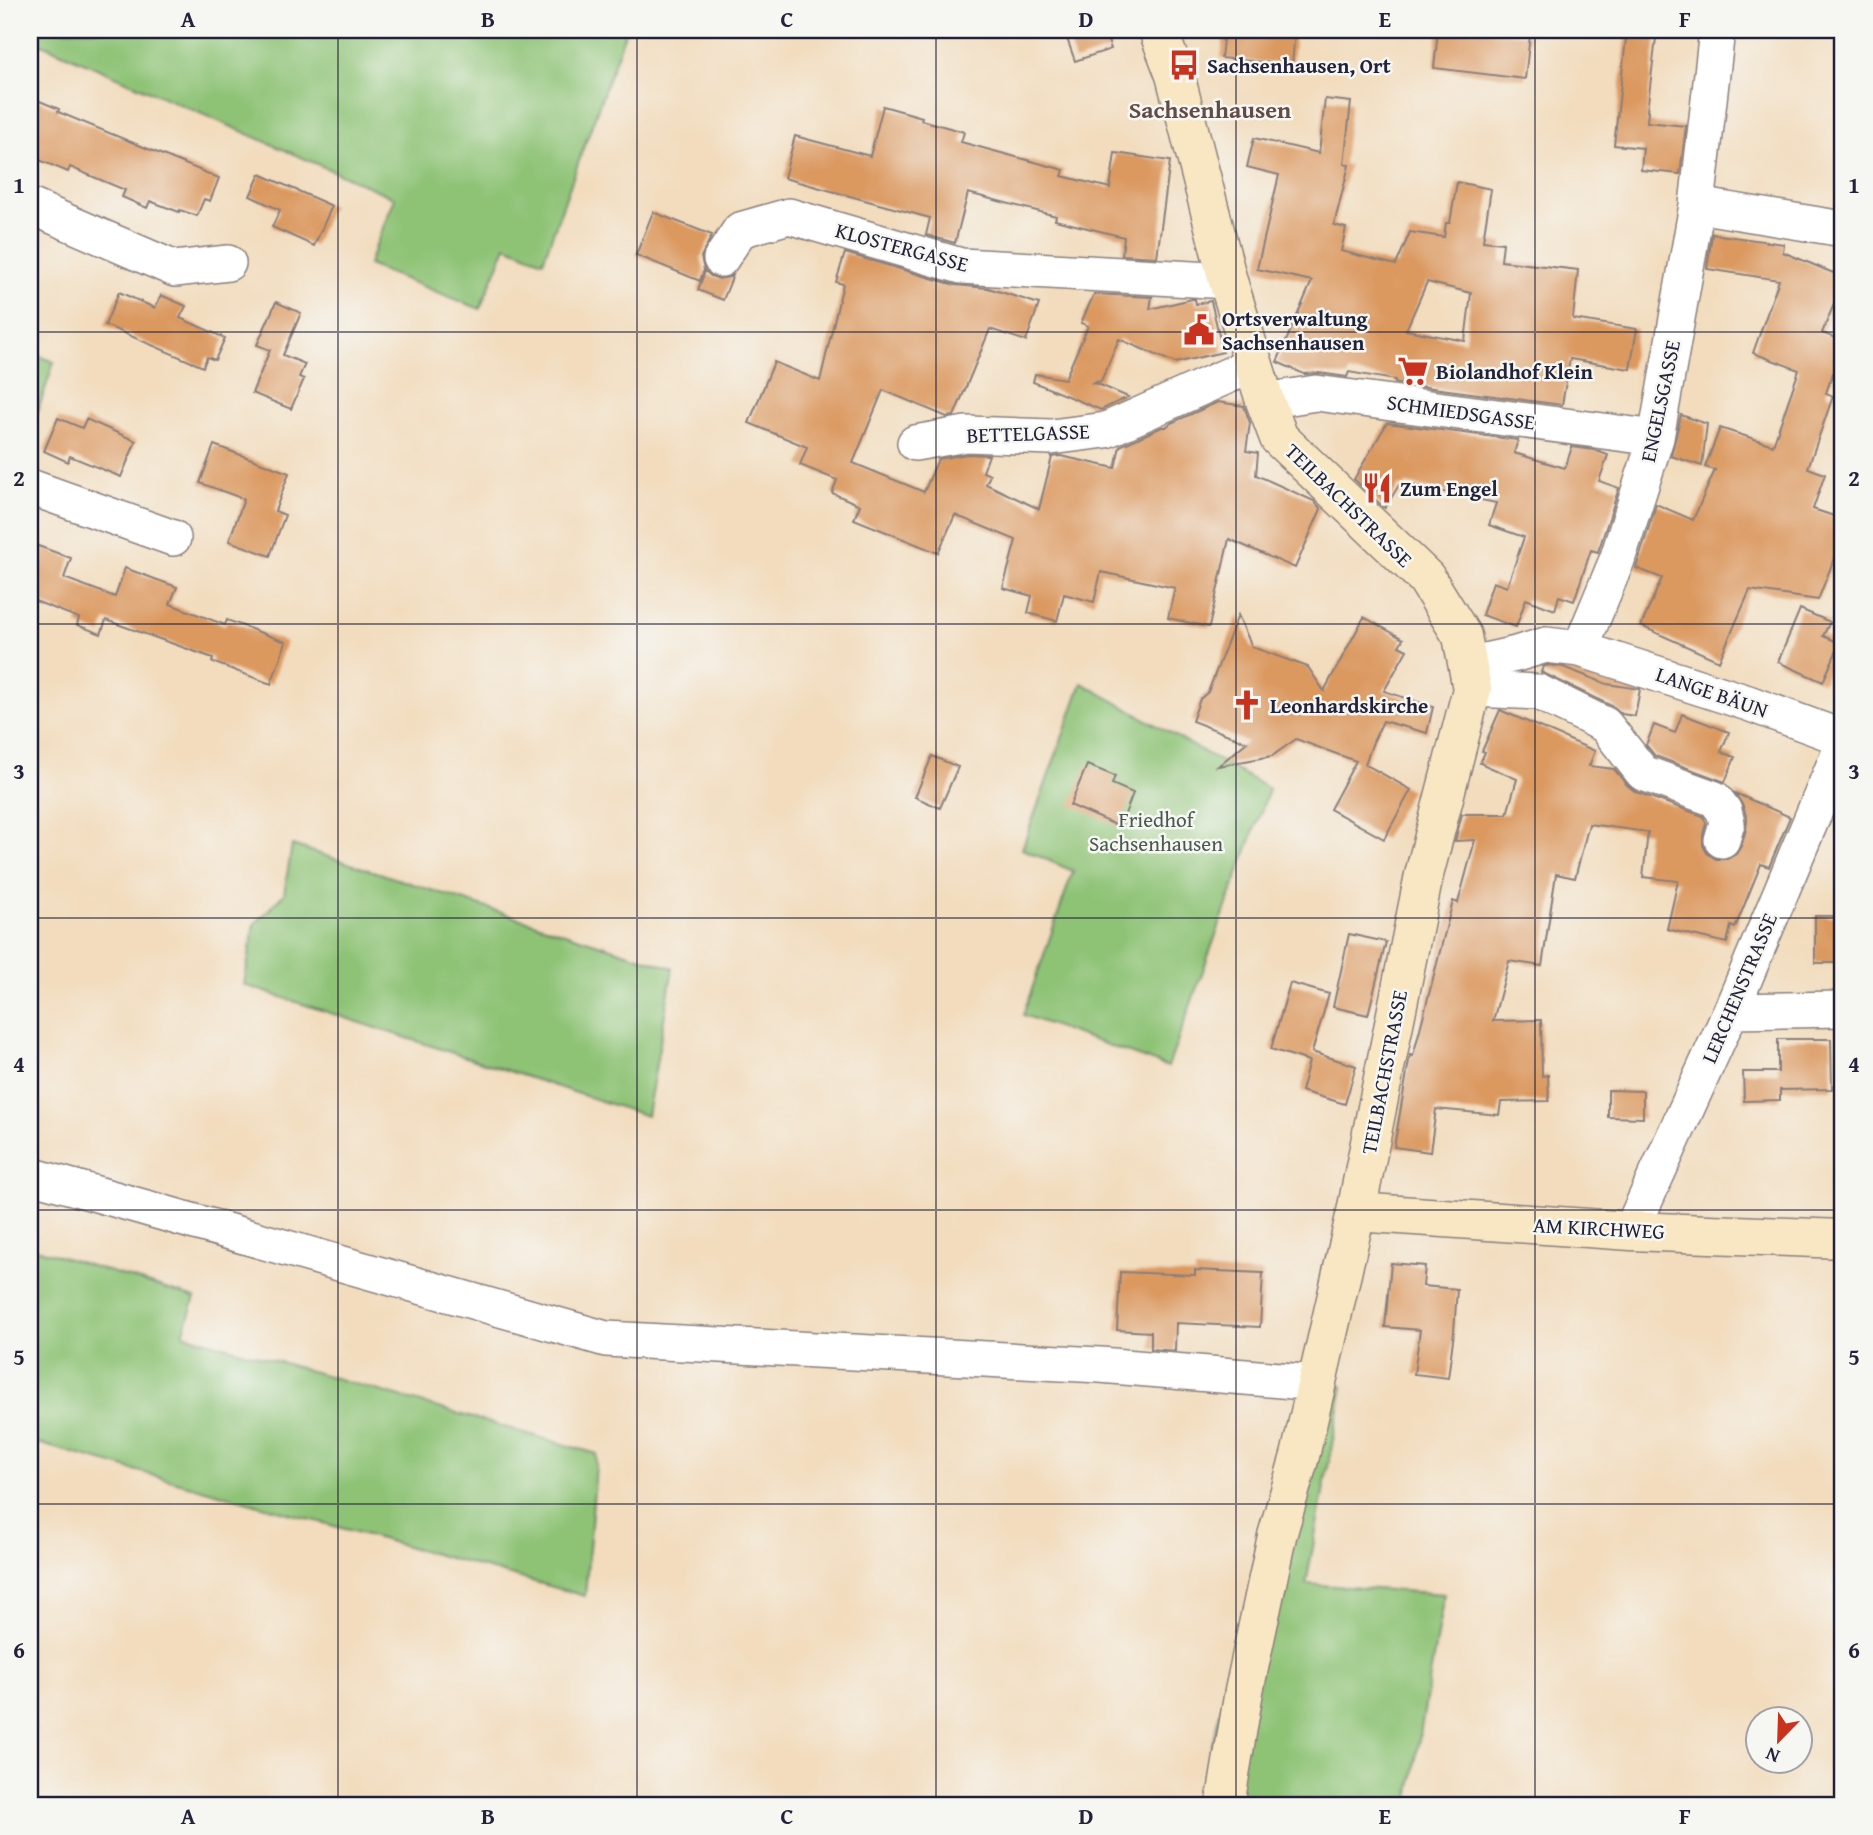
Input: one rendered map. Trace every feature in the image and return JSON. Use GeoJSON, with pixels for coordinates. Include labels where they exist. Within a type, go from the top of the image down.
{"type":"FeatureCollection","features":[{"type":"Feature","properties":{"kind":"street","name":"TEILBACHSTRASSE"},"geometry":{"type":"LineString","coordinates":[[1158,30],[1175,75],[1228,281],[1279,438],[1426,578],[1462,636],[1470,677],[1424,876],[1356,1212],[1300,1456],[1277,1536],[1244,1691],[1225,1805]]}},
{"type":"Feature","properties":{"kind":"street","name":"ENGELSGASSE"},"geometry":{"type":"LineString","coordinates":[[1580,649],[1617,560],[1656,438],[1697,205],[1717,30]]}},
{"type":"Feature","properties":{"kind":"street"},"geometry":{"type":"LineString","coordinates":[[1697,205],[1843,229]]}},
{"type":"Feature","properties":{"kind":"street"},"geometry":{"type":"LineString","coordinates":[[30,206],[175,269],[228,263]]}},
{"type":"Feature","properties":{"kind":"street","name":"KLOSTERGASSE"},"geometry":{"type":"LineString","coordinates":[[721,259],[740,230],[789,216],[961,266],[1228,281]]}},
{"type":"Feature","properties":{"kind":"street","name":"BETTELGASSE"},"geometry":{"type":"LineString","coordinates":[[915,443],[966,434],[1051,437],[1106,430],[1254,364]]}},
{"type":"Feature","properties":{"kind":"street","name":"SCHMIEDSGASSE"},"geometry":{"type":"LineString","coordinates":[[1265,401],[1316,393],[1656,438]]}},
{"type":"Feature","properties":{"kind":"street"},"geometry":{"type":"LineString","coordinates":[[30,487],[173,538]]}},
{"type":"Feature","properties":{"kind":"street"},"geometry":{"type":"LineString","coordinates":[[1470,677],[1516,654],[1546,645],[1580,649]]}},
{"type":"Feature","properties":{"kind":"street","name":"LANGE BÄUN"},"geometry":{"type":"LineString","coordinates":[[1580,649],[1748,703],[1843,738]]}},
{"type":"Feature","properties":{"kind":"street"},"geometry":{"type":"LineString","coordinates":[[1470,677],[1538,692],[1605,725],[1643,773],[1715,799],[1724,811],[1727,823],[1722,840]]}},
{"type":"Feature","properties":{"kind":"street","name":"LERCHENSTRASSE"},"geometry":{"type":"LineString","coordinates":[[1631,1231],[1731,1011],[1843,744]]}},
{"type":"Feature","properties":{"kind":"street"},"geometry":{"type":"LineString","coordinates":[[1731,1011],[1843,1009]]}},
{"type":"Feature","properties":{"kind":"street"},"geometry":{"type":"LineString","coordinates":[[30,1175],[606,1339],[1087,1364],[1317,1383]]}},
{"type":"Feature","properties":{"kind":"street","name":"AM KIRCHWEG"},"geometry":{"type":"LineString","coordinates":[[1356,1212],[1631,1231],[1843,1239]]}},
{"type":"Feature","properties":{"kind":"green space"},"geometry":{"type":"Polygon","coordinates":[[[30,30],[626,30],[543,261],[506,246],[480,309],[368,265],[395,198],[30,39],[30,30]]]}},
{"type":"Feature","properties":{"kind":"green space"},"geometry":{"type":"Polygon","coordinates":[[[30,352],[54,362],[30,435],[30,352]]]}},
{"type":"Feature","properties":{"kind":"green space","name":"Friedhof Sachsenhausen"},"geometry":{"type":"Polygon","coordinates":[[[1082,683],[1269,789],[1168,1067],[1023,1015],[1073,871],[1022,849],[1082,683]]]}},
{"type":"Feature","properties":{"kind":"green space"},"geometry":{"type":"Polygon","coordinates":[[[292,845],[673,968],[647,1116],[244,985],[254,925],[284,894],[292,845]]]}},
{"type":"Feature","properties":{"kind":"green space"},"geometry":{"type":"Polygon","coordinates":[[[30,1247],[195,1298],[183,1334],[597,1454],[585,1596],[30,1441],[30,1247]]]}},
{"type":"Feature","properties":{"kind":"green space"},"geometry":{"type":"Polygon","coordinates":[[[1317,1383],[1343,1386],[1306,1584],[1444,1594],[1408,1805],[1198,1805],[1225,1691],[1317,1383]]]}},
{"type":"Feature","properties":{"kind":"building"},"geometry":{"type":"Polygon","coordinates":[[[1064,30],[1104,30],[1111,49],[1075,61],[1064,30]]]}},
{"type":"Feature","properties":{"kind":"building"},"geometry":{"type":"Polygon","coordinates":[[[1224,30],[1295,30],[1292,65],[1221,58],[1224,30]]]}},
{"type":"Feature","properties":{"kind":"building"},"geometry":{"type":"Polygon","coordinates":[[[1438,30],[1480,30],[1530,35],[1525,79],[1434,68],[1438,30]]]}},
{"type":"Feature","properties":{"kind":"building"},"geometry":{"type":"Polygon","coordinates":[[[1627,30],[1657,30],[1647,122],[1686,126],[1680,174],[1641,170],[1643,148],[1614,145],[1627,30]]]}},
{"type":"Feature","properties":{"kind":"building"},"geometry":{"type":"Polygon","coordinates":[[[30,97],[59,109],[58,112],[219,178],[210,201],[204,199],[197,216],[150,201],[147,208],[122,197],[125,190],[70,167],[68,172],[30,156],[30,97]]]}},
{"type":"Feature","properties":{"kind":"building"},"geometry":{"type":"Polygon","coordinates":[[[1325,99],[1351,102],[1344,164],[1349,165],[1334,225],[1346,228],[1341,251],[1396,265],[1410,232],[1444,237],[1446,223],[1450,223],[1457,182],[1491,189],[1483,241],[1503,243],[1501,261],[1578,270],[1573,319],[1637,329],[1630,369],[1570,359],[1562,405],[1395,383],[1395,380],[1349,372],[1347,377],[1304,374],[1277,362],[1312,281],[1257,269],[1279,175],[1247,167],[1254,138],[1319,153],[1325,99]],[[1427,282],[1406,330],[1465,341],[1471,293],[1427,282]]]}},
{"type":"Feature","properties":{"kind":"building"},"geometry":{"type":"Polygon","coordinates":[[[883,106],[964,132],[961,142],[1064,170],[1062,176],[1110,188],[1115,153],[1170,161],[1157,257],[1122,255],[1124,237],[1055,220],[1056,216],[968,193],[955,243],[926,235],[930,218],[784,178],[795,136],[870,156],[883,106]]]}},
{"type":"Feature","properties":{"kind":"building"},"geometry":{"type":"Polygon","coordinates":[[[260,174],[332,206],[314,246],[272,227],[280,210],[250,196],[260,174]]]}},
{"type":"Feature","properties":{"kind":"building"},"geometry":{"type":"Polygon","coordinates":[[[653,212],[712,235],[701,257],[704,270],[700,281],[636,255],[653,212]]]}},
{"type":"Feature","properties":{"kind":"building"},"geometry":{"type":"Polygon","coordinates":[[[1712,234],[1784,244],[1783,252],[1843,277],[1822,333],[1843,341],[1843,345],[1826,393],[1833,396],[1808,468],[1825,474],[1813,509],[1843,519],[1843,536],[1818,600],[1750,590],[1719,661],[1641,626],[1662,578],[1636,568],[1656,504],[1693,520],[1715,470],[1705,467],[1720,428],[1773,445],[1799,370],[1753,353],[1779,280],[1707,269],[1712,234]]]}},
{"type":"Feature","properties":{"kind":"building"},"geometry":{"type":"Polygon","coordinates":[[[845,253],[955,285],[988,288],[1039,304],[1026,341],[990,329],[954,416],[947,417],[883,390],[853,463],[924,492],[938,459],[967,454],[989,455],[983,472],[990,475],[986,484],[1039,509],[1052,457],[1061,456],[1115,468],[1120,446],[1218,402],[1244,406],[1250,423],[1246,451],[1258,453],[1256,475],[1314,501],[1321,509],[1295,568],[1229,539],[1209,627],[1168,618],[1175,588],[1101,572],[1094,602],[1064,594],[1057,621],[1028,613],[1032,596],[1003,588],[1016,540],[955,515],[938,553],[854,519],[860,505],[832,493],[837,480],[800,465],[807,447],[749,423],[774,362],[820,381],[843,284],[836,282],[845,253]]]}},
{"type":"Feature","properties":{"kind":"building"},"geometry":{"type":"Polygon","coordinates":[[[705,271],[719,279],[733,275],[723,300],[698,290],[705,271]]]}},
{"type":"Feature","properties":{"kind":"building"},"geometry":{"type":"Polygon","coordinates":[[[119,292],[155,308],[161,295],[186,306],[180,318],[225,338],[215,360],[207,357],[203,367],[105,325],[119,292]]]}},
{"type":"Feature","properties":{"kind":"building"},"geometry":{"type":"Polygon","coordinates":[[[1094,294],[1152,297],[1150,309],[1192,299],[1195,299],[1196,304],[1211,301],[1223,352],[1175,363],[1119,339],[1101,381],[1091,383],[1128,397],[1101,410],[1033,382],[1035,374],[1065,379],[1088,326],[1081,323],[1094,294]]]}},
{"type":"Feature","properties":{"kind":"building"},"geometry":{"type":"Polygon","coordinates":[[[276,302],[301,313],[283,355],[305,364],[299,377],[304,379],[291,409],[252,393],[270,350],[257,345],[276,302]]]}},
{"type":"Feature","properties":{"kind":"building"},"geometry":{"type":"Polygon","coordinates":[[[1681,415],[1707,424],[1702,466],[1671,456],[1681,415]]]}},
{"type":"Feature","properties":{"kind":"building"},"geometry":{"type":"Polygon","coordinates":[[[58,418],[82,428],[86,419],[136,441],[121,477],[70,456],[68,462],[44,451],[58,418]]]}},
{"type":"Feature","properties":{"kind":"building"},"geometry":{"type":"Polygon","coordinates":[[[1387,423],[1518,440],[1514,453],[1565,468],[1572,447],[1608,455],[1599,481],[1619,488],[1598,552],[1591,550],[1574,601],[1559,596],[1555,610],[1526,599],[1516,627],[1482,615],[1493,582],[1507,587],[1524,537],[1489,525],[1496,503],[1406,484],[1404,488],[1399,485],[1385,508],[1383,507],[1354,479],[1387,423]]]}},
{"type":"Feature","properties":{"kind":"building"},"geometry":{"type":"Polygon","coordinates":[[[214,445],[289,473],[275,511],[285,515],[270,556],[229,541],[244,499],[200,483],[214,445]]]}},
{"type":"Feature","properties":{"kind":"building"},"geometry":{"type":"Polygon","coordinates":[[[30,543],[71,558],[64,578],[115,597],[125,568],[177,587],[170,604],[225,625],[227,620],[286,642],[271,684],[212,662],[213,658],[106,620],[101,634],[77,625],[79,618],[30,599],[30,543]]]}},
{"type":"Feature","properties":{"kind":"building"},"geometry":{"type":"Polygon","coordinates":[[[1800,609],[1830,622],[1823,636],[1840,643],[1823,682],[1778,662],[1800,609]]]}},
{"type":"Feature","properties":{"kind":"building"},"geometry":{"type":"Polygon","coordinates":[[[1238,615],[1252,647],[1308,667],[1324,691],[1364,617],[1403,639],[1399,646],[1407,650],[1384,691],[1433,707],[1427,733],[1383,721],[1373,742],[1365,764],[1411,790],[1384,839],[1330,809],[1356,761],[1296,739],[1272,756],[1218,766],[1247,742],[1192,721],[1200,699],[1208,692],[1238,615]]]}},
{"type":"Feature","properties":{"kind":"building"},"geometry":{"type":"Polygon","coordinates":[[[1543,667],[1563,667],[1607,684],[1640,689],[1635,716],[1622,714],[1614,707],[1541,672],[1543,667]]]}},
{"type":"Feature","properties":{"kind":"building"},"geometry":{"type":"Polygon","coordinates":[[[1500,710],[1595,751],[1589,766],[1614,769],[1636,792],[1703,816],[1706,823],[1703,845],[1707,853],[1716,859],[1727,859],[1736,854],[1746,829],[1747,819],[1735,793],[1790,817],[1769,867],[1761,864],[1735,928],[1731,926],[1727,943],[1667,929],[1678,881],[1643,877],[1648,832],[1589,824],[1575,878],[1556,874],[1542,966],[1509,961],[1493,1021],[1541,1020],[1542,1076],[1548,1075],[1549,1101],[1501,1102],[1499,1115],[1436,1109],[1430,1152],[1394,1147],[1410,1055],[1413,1056],[1453,901],[1458,903],[1475,840],[1455,841],[1462,814],[1507,814],[1517,779],[1480,763],[1485,752],[1482,751],[1500,710]]]}},
{"type":"Feature","properties":{"kind":"building"},"geometry":{"type":"Polygon","coordinates":[[[1682,714],[1729,732],[1721,752],[1735,757],[1725,782],[1655,756],[1646,745],[1654,725],[1675,733],[1682,714]]]}},
{"type":"Feature","properties":{"kind":"building"},"geometry":{"type":"Polygon","coordinates":[[[932,756],[958,767],[940,808],[915,797],[932,756]]]}},
{"type":"Feature","properties":{"kind":"building"},"geometry":{"type":"Polygon","coordinates":[[[1087,765],[1115,776],[1112,784],[1133,793],[1120,827],[1070,805],[1087,765]]]}},
{"type":"Feature","properties":{"kind":"building"},"geometry":{"type":"Polygon","coordinates":[[[1815,916],[1843,916],[1843,963],[1815,963],[1815,916]]]}},
{"type":"Feature","properties":{"kind":"building"},"geometry":{"type":"Polygon","coordinates":[[[1349,934],[1386,942],[1368,1015],[1333,1007],[1349,934]]]}},
{"type":"Feature","properties":{"kind":"building"},"geometry":{"type":"Polygon","coordinates":[[[1290,983],[1329,994],[1312,1052],[1356,1066],[1345,1104],[1301,1091],[1309,1061],[1271,1049],[1290,983]]]}},
{"type":"Feature","properties":{"kind":"building"},"geometry":{"type":"Polygon","coordinates":[[[1778,1039],[1831,1039],[1832,1089],[1780,1090],[1780,1100],[1744,1101],[1743,1072],[1778,1072],[1778,1039]]]}},
{"type":"Feature","properties":{"kind":"building"},"geometry":{"type":"Polygon","coordinates":[[[1608,1090],[1643,1091],[1643,1118],[1608,1117],[1608,1090]]]}},
{"type":"Feature","properties":{"kind":"building"},"geometry":{"type":"Polygon","coordinates":[[[1391,1263],[1425,1266],[1423,1286],[1457,1289],[1448,1378],[1414,1374],[1420,1330],[1385,1327],[1391,1263]]]}},
{"type":"Feature","properties":{"kind":"building"},"geometry":{"type":"Polygon","coordinates":[[[1195,1270],[1263,1273],[1260,1327],[1176,1323],[1175,1351],[1151,1349],[1151,1332],[1117,1330],[1120,1272],[1195,1275],[1195,1270]]]}},
{"type":"Feature","properties":{"kind":"place","name":"Sachsenhausen, Ort"},"geometry":{"type":"Point","coordinates":[1184,65]}},
{"type":"Feature","properties":{"kind":"place","name":"Ortsverwaltung Sachsenhausen"},"geometry":{"type":"Point","coordinates":[1199,330]}},
{"type":"Feature","properties":{"kind":"place","name":"Biolandhof Klein"},"geometry":{"type":"Point","coordinates":[1413,371]}},
{"type":"Feature","properties":{"kind":"place","name":"Zum Engel"},"geometry":{"type":"Point","coordinates":[1377,488]}},
{"type":"Feature","properties":{"kind":"place","name":"Leonhardskirche"},"geometry":{"type":"Point","coordinates":[1247,705]}},
{"type":"Feature","properties":{"kind":"district","name":"Sachsenhausen"},"geometry":{"type":"Point","coordinates":[1210,109]}}]}
